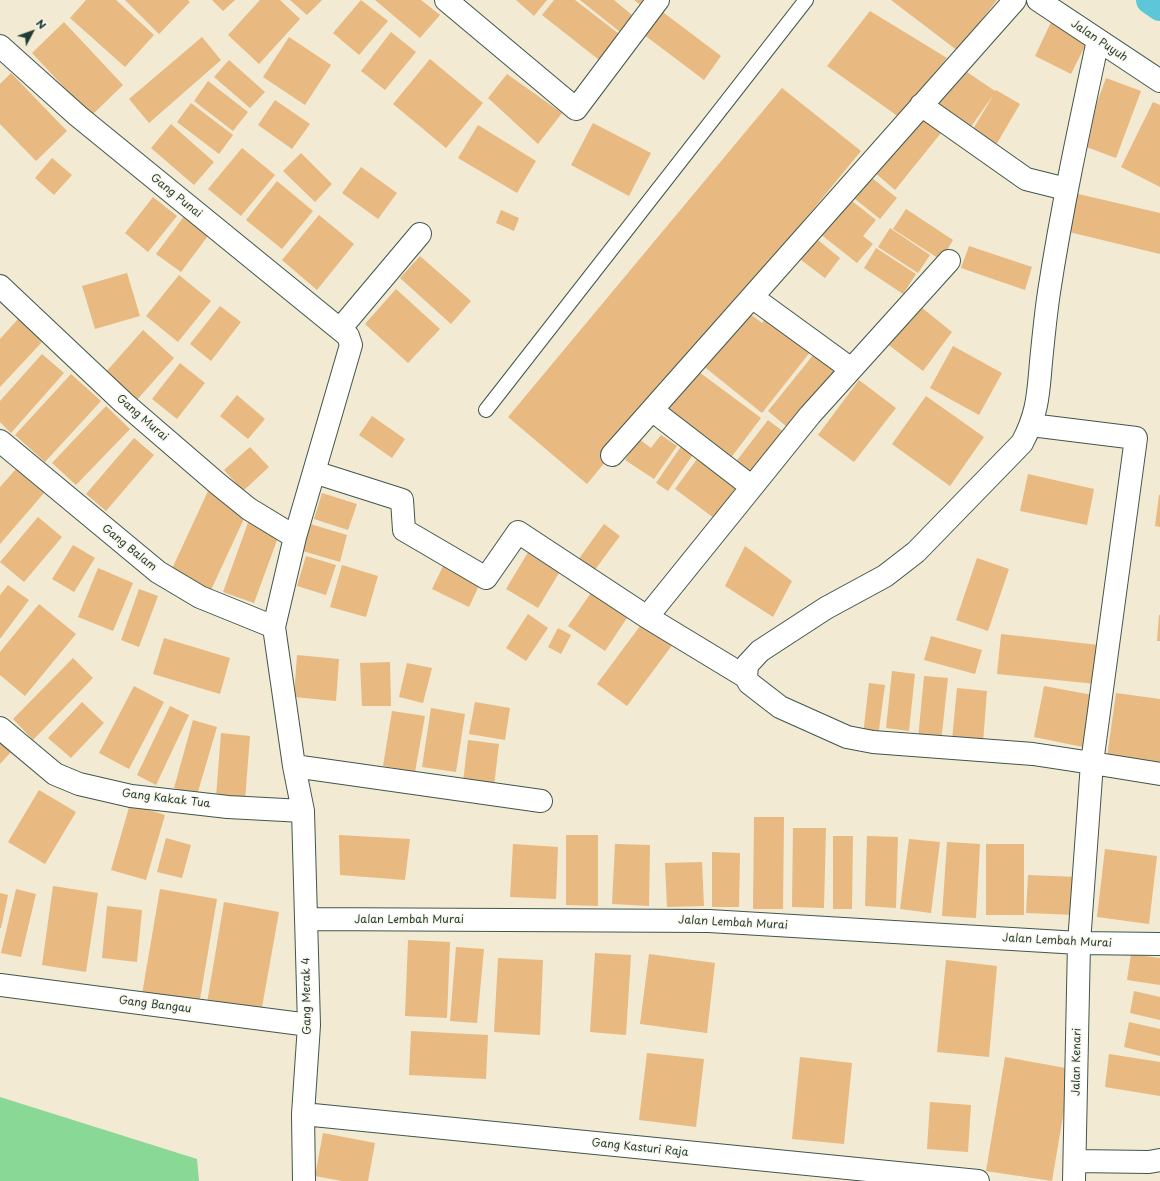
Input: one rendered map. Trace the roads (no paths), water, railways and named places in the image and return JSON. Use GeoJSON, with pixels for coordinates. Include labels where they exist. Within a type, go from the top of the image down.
{"type":"FeatureCollection","features":[{"type":"Feature","properties":{"kind":"street"},"geometry":{"type":"LineString","coordinates":[[446,0],[576,109],[658,0]]}},
{"type":"Feature","properties":{"kind":"street"},"geometry":{"type":"LineString","coordinates":[[612,455],[1015,0]]}},
{"type":"Feature","properties":{"kind":"street","name":"Jalan Puyuh"},"geometry":{"type":"LineString","coordinates":[[1038,0],[1160,81]]}},
{"type":"Feature","properties":{"kind":"street"},"geometry":{"type":"LineString","coordinates":[[746,677],[747,665],[760,651],[826,608],[885,576],[916,552],[1022,443],[1032,425],[1038,404],[1049,293],[1066,189],[1098,40]]}},
{"type":"Feature","properties":{"kind":"street","name":"Gang Punai"},"geometry":{"type":"LineString","coordinates":[[0,46],[78,116],[346,337]]}},
{"type":"Feature","properties":{"kind":"street"},"geometry":{"type":"LineString","coordinates":[[921,105],[1026,179],[1066,189]]}},
{"type":"Feature","properties":{"kind":"street"},"geometry":{"type":"LineString","coordinates":[[274,627],[295,537],[314,472],[346,337],[420,234]]}},
{"type":"Feature","properties":{"kind":"street"},"geometry":{"type":"LineString","coordinates":[[647,616],[810,415],[949,261]]}},
{"type":"Feature","properties":{"kind":"street","name":"Gang Murai"},"geometry":{"type":"LineString","coordinates":[[0,286],[124,403],[218,484],[249,509],[295,537]]}},
{"type":"Feature","properties":{"kind":"street"},"geometry":{"type":"LineString","coordinates":[[752,297],[851,369]]}},
{"type":"Feature","properties":{"kind":"street"},"geometry":{"type":"LineString","coordinates":[[652,410],[752,487]]}},
{"type":"Feature","properties":{"kind":"street","name":"Jalan Kenari"},"geometry":{"type":"LineString","coordinates":[[1032,425],[1136,438],[1092,763],[1079,943],[1074,1171]]}},
{"type":"Feature","properties":{"kind":"street","name":"Gang Balam"},"geometry":{"type":"LineString","coordinates":[[0,441],[164,576],[200,597],[274,627]]}},
{"type":"Feature","properties":{"kind":"street"},"geometry":{"type":"LineString","coordinates":[[314,472],[402,500],[404,530],[486,578],[518,532],[647,616],[746,677],[754,688],[780,707],[847,737],[873,742],[1033,754],[1160,774]]}},
{"type":"Feature","properties":{"kind":"street","name":"Gang Merak 4"},"geometry":{"type":"LineString","coordinates":[[274,627],[294,766],[303,811],[309,1025],[303,1114],[304,1181]]}},
{"type":"Feature","properties":{"kind":"street","name":"Gang Kakak Tua"},"geometry":{"type":"LineString","coordinates":[[0,728],[55,774],[80,784],[131,796],[228,807],[303,811]]}},
{"type":"Feature","properties":{"kind":"street"},"geometry":{"type":"LineString","coordinates":[[294,766],[541,801]]}},
{"type":"Feature","properties":{"kind":"street","name":"Jalan Lembah Murai"},"geometry":{"type":"LineString","coordinates":[[306,919],[709,921],[1079,943],[1160,944]]}},
{"type":"Feature","properties":{"kind":"street","name":"Gang Bangau"},"geometry":{"type":"LineString","coordinates":[[0,985],[309,1025]]}},
{"type":"Feature","properties":{"kind":"street","name":"Gang Kasturi Raja"},"geometry":{"type":"LineString","coordinates":[[303,1114],[978,1181]]}},
{"type":"Feature","properties":{"kind":"street"},"geometry":{"type":"LineString","coordinates":[[1074,1171],[1160,1160]]}},
{"type":"Feature","properties":{"kind":"lane"},"geometry":{"type":"LineString","coordinates":[[486,410],[806,0]]}},
{"type":"Feature","properties":{"kind":"waterway"},"geometry":{"type":"LineString","coordinates":[[1150,0],[1160,7]]}}]}
